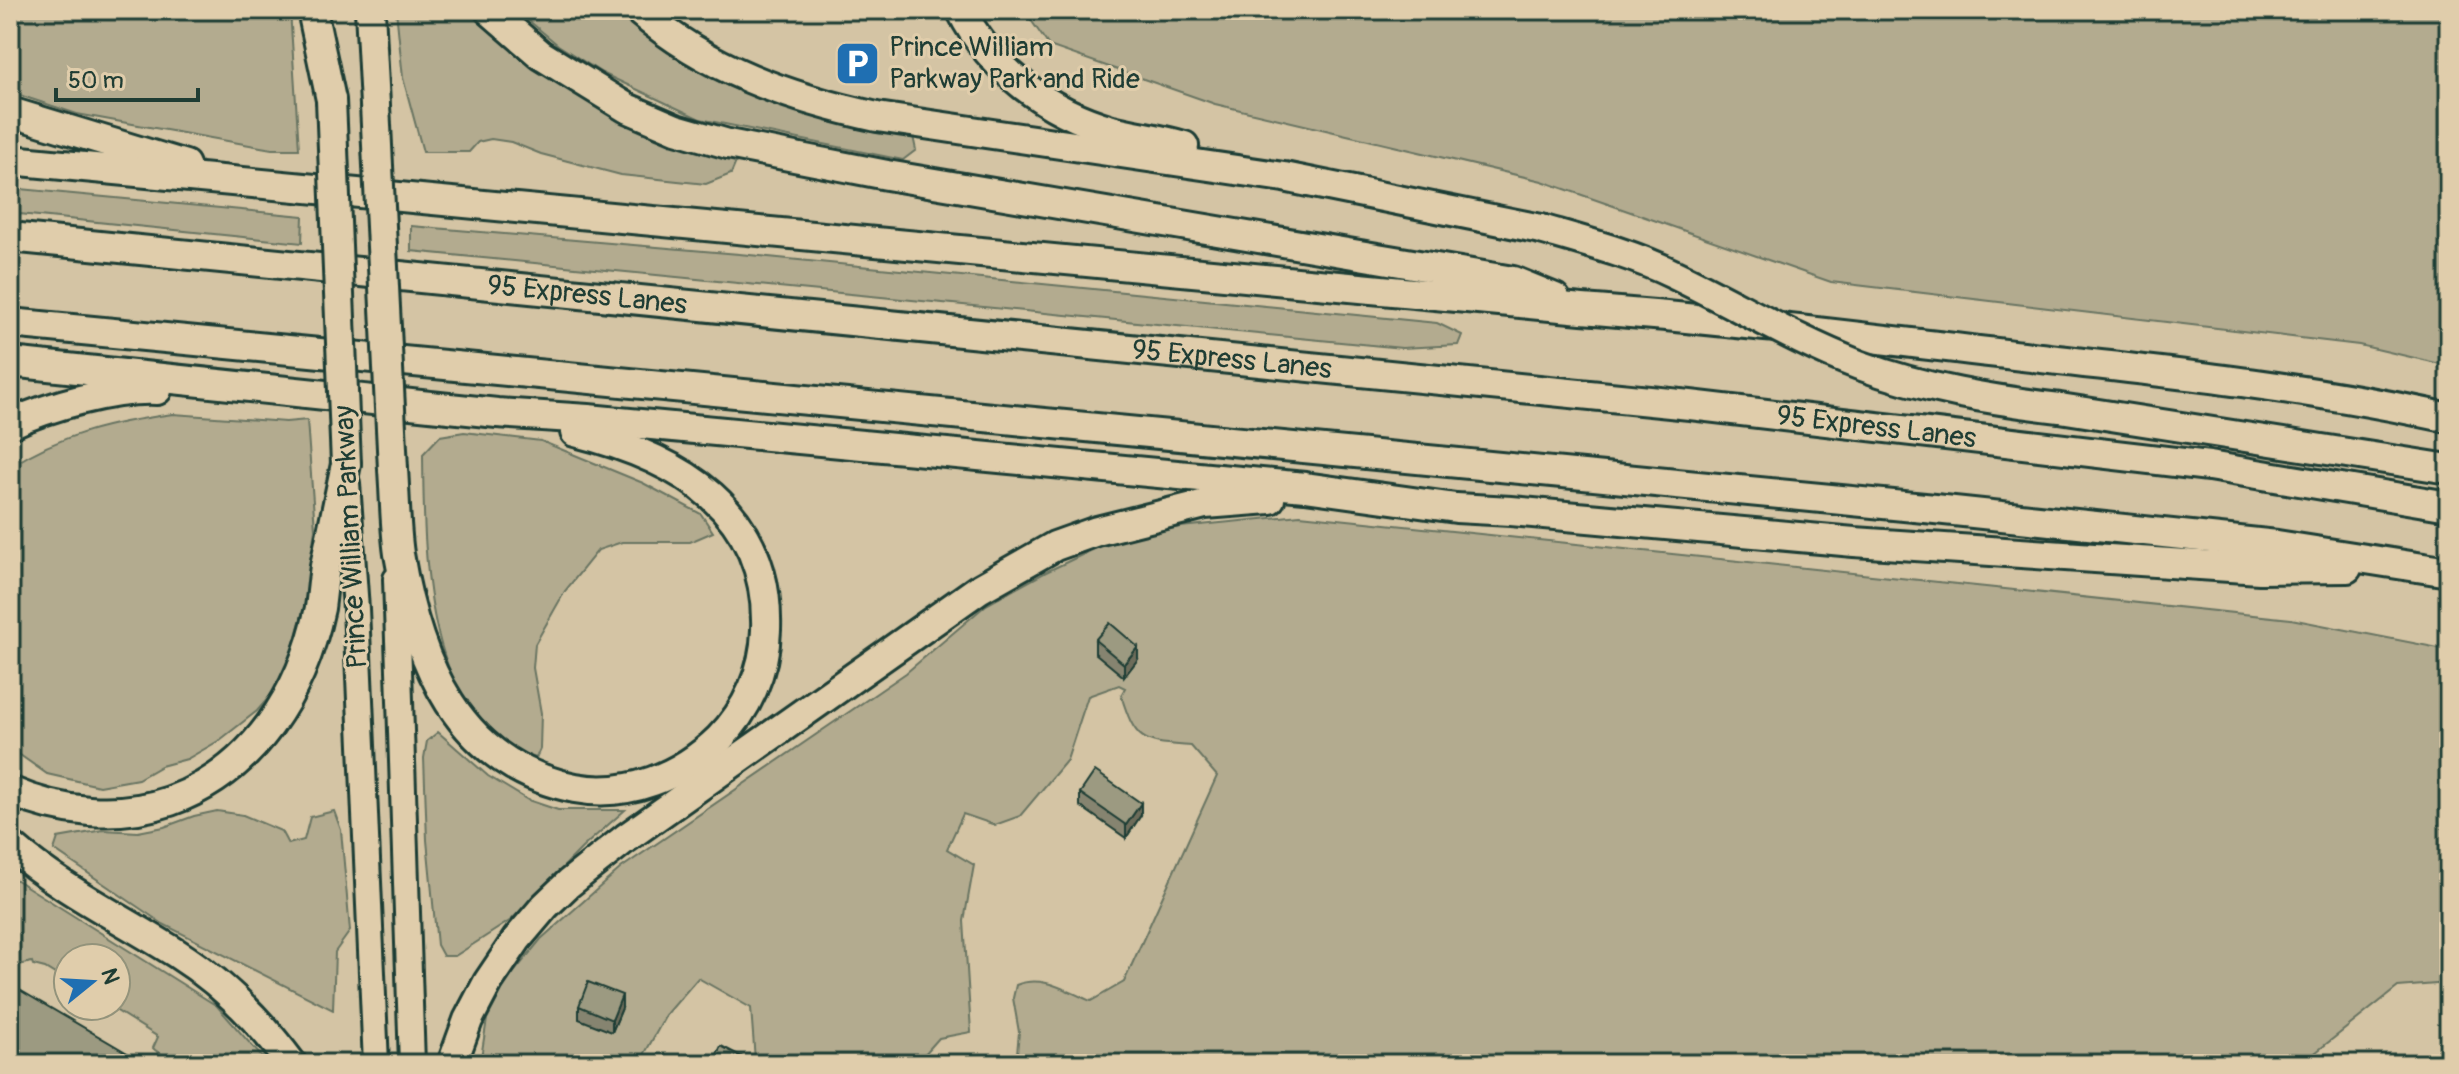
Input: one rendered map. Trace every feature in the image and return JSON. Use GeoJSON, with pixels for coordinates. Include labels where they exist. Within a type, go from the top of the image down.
{"type":"FeatureCollection","features":[{"type":"Feature","properties":{"kind":"highway"},"geometry":{"type":"LineString","coordinates":[[312,10],[331,100]]}},
{"type":"Feature","properties":{"kind":"highway","name":"Prince William Parkway"},"geometry":{"type":"LineString","coordinates":[[325,10],[346,464]]}},
{"type":"Feature","properties":{"kind":"highway","name":"Prince William Parkway"},"geometry":{"type":"LineString","coordinates":[[370,10],[393,469]]}},
{"type":"Feature","properties":{"kind":"highway"},"geometry":{"type":"LineString","coordinates":[[489,10],[541,55],[627,108],[676,129],[728,144],[887,175],[1513,281],[1582,309]]}},
{"type":"Feature","properties":{"kind":"highway"},"geometry":{"type":"LineString","coordinates":[[638,10],[691,50],[737,74],[829,107],[877,117],[1284,177],[1541,229],[1602,247],[1671,273],[1803,342],[1862,366],[1988,400],[2060,408],[2449,469]]}},
{"type":"Feature","properties":{"kind":"highway"},"geometry":{"type":"LineString","coordinates":[[961,10],[993,58],[1015,80],[1038,96],[1091,123],[1167,141],[1284,177]]}},
{"type":"Feature","properties":{"kind":"highway"},"geometry":{"type":"LineString","coordinates":[[982,10],[997,33],[1036,72],[1167,141]]}},
{"type":"Feature","properties":{"kind":"highway"},"geometry":{"type":"LineString","coordinates":[[10,112],[243,183]]}},
{"type":"Feature","properties":{"kind":"highway"},"geometry":{"type":"LineString","coordinates":[[10,160],[1582,309],[1720,319],[2118,365],[2310,393],[2449,418]]}},
{"type":"Feature","properties":{"kind":"highway","name":"95 Express Lanes"},"geometry":{"type":"LineString","coordinates":[[10,237],[1690,405],[2209,466],[2449,506]]}},
{"type":"Feature","properties":{"kind":"highway"},"geometry":{"type":"LineString","coordinates":[[10,309],[243,345]]}},
{"type":"Feature","properties":{"kind":"highway"},"geometry":{"type":"LineString","coordinates":[[10,323],[1935,509],[2277,545],[2449,572]]}},
{"type":"Feature","properties":{"kind":"highway"},"geometry":{"type":"LineString","coordinates":[[10,362],[497,413],[603,420],[1305,487],[1438,506]]}},
{"type":"Feature","properties":{"kind":"highway"},"geometry":{"type":"LineString","coordinates":[[10,424],[97,397],[144,389],[282,391]]}},
{"type":"Feature","properties":{"kind":"highway"},"geometry":{"type":"LineString","coordinates":[[393,469],[399,552],[412,615],[445,696],[475,737],[508,764],[532,776],[589,791],[633,788],[686,766],[721,737],[739,715],[760,669],[766,642],[767,609],[763,577],[750,543],[729,513],[701,487],[646,454],[612,441],[497,413]]}},
{"type":"Feature","properties":{"kind":"highway"},"geometry":{"type":"LineString","coordinates":[[10,791],[59,808],[126,811],[186,795],[213,781],[239,761],[262,738],[281,711],[294,688],[310,645],[346,464]]}},
{"type":"Feature","properties":{"kind":"highway"},"geometry":{"type":"LineString","coordinates":[[452,1064],[468,1020],[488,982],[517,939],[568,884],[626,838],[1000,576],[1055,546],[1097,531],[1205,504],[1241,499],[1284,499],[1438,506],[1854,542],[2260,569],[2406,565]]}},
{"type":"Feature","properties":{"kind":"highway"},"geometry":{"type":"LineString","coordinates":[[10,845],[68,888],[179,955],[216,983],[254,1018],[292,1064]]}},
{"type":"Feature","properties":{"kind":"main road","name":"Prince William Parkway"},"geometry":{"type":"LineString","coordinates":[[346,464],[356,609],[376,1064]]}},
{"type":"Feature","properties":{"kind":"main road","name":"Prince William Parkway"},"geometry":{"type":"LineString","coordinates":[[393,469],[412,1064]]}},
{"type":"Feature","properties":{"kind":"shaded area"},"geometry":{"type":"Polygon","coordinates":[[[10,10],[290,10],[299,149],[272,149],[77,114],[10,92],[10,10]]]}},
{"type":"Feature","properties":{"kind":"shaded area"},"geometry":{"type":"Polygon","coordinates":[[[396,10],[474,10],[722,151],[736,162],[731,174],[706,184],[621,175],[541,154],[511,142],[491,139],[478,142],[469,152],[423,152],[403,78],[396,10]]]}},
{"type":"Feature","properties":{"kind":"shaded area"},"geometry":{"type":"Polygon","coordinates":[[[516,10],[625,10],[636,21],[638,30],[682,62],[714,80],[769,102],[913,136],[916,150],[903,160],[700,119],[602,73],[558,45],[516,10]]]}},
{"type":"Feature","properties":{"kind":"shaded area"},"geometry":{"type":"Polygon","coordinates":[[[1024,10],[2449,10],[2449,366],[2359,345],[1831,282],[1542,181],[1215,104],[1049,46],[1024,10]]]}},
{"type":"Feature","properties":{"kind":"shaded area"},"geometry":{"type":"Polygon","coordinates":[[[10,188],[303,216],[302,243],[10,213],[10,188]]]}},
{"type":"Feature","properties":{"kind":"shaded area"},"geometry":{"type":"Polygon","coordinates":[[[411,226],[739,254],[1437,323],[1462,335],[1458,345],[1402,348],[411,251],[411,226]]]}},
{"type":"Feature","properties":{"kind":"shaded area"},"geometry":{"type":"Polygon","coordinates":[[[173,414],[286,422],[307,420],[315,529],[305,603],[292,651],[278,687],[257,711],[220,740],[187,759],[161,766],[138,779],[99,786],[47,774],[10,748],[10,467],[48,446],[88,431],[173,414]]]}},
{"type":"Feature","properties":{"kind":"shaded area"},"geometry":{"type":"Polygon","coordinates":[[[464,432],[541,441],[643,483],[701,514],[713,532],[690,542],[622,542],[598,550],[565,591],[535,644],[533,668],[541,713],[540,749],[536,758],[498,739],[470,710],[450,672],[437,629],[425,537],[423,454],[440,436],[464,432]]]}},
{"type":"Feature","properties":{"kind":"shaded area"},"geometry":{"type":"Polygon","coordinates":[[[1300,515],[2291,619],[2449,650],[2449,983],[2398,987],[2301,1064],[1016,1064],[1019,1032],[1013,998],[1016,985],[1036,981],[1091,1001],[1124,982],[1217,776],[1191,746],[1152,741],[1137,732],[1121,695],[1125,688],[1119,685],[1088,696],[1067,760],[1020,816],[995,825],[963,814],[947,849],[974,865],[964,921],[971,1032],[939,1038],[916,1064],[761,1064],[755,1060],[751,1008],[698,978],[666,1015],[639,1064],[480,1064],[487,1019],[506,982],[541,939],[621,868],[906,673],[986,605],[1130,532],[1300,515]]]}},
{"type":"Feature","properties":{"kind":"shaded area"},"geometry":{"type":"Polygon","coordinates":[[[438,732],[488,776],[528,800],[558,810],[625,810],[583,847],[511,920],[455,956],[443,956],[437,945],[427,840],[424,758],[427,741],[438,732]]]}},
{"type":"Feature","properties":{"kind":"shaded area"},"geometry":{"type":"Polygon","coordinates":[[[217,811],[243,815],[281,831],[288,844],[304,840],[310,817],[334,811],[341,830],[350,931],[335,952],[333,1010],[163,924],[54,850],[58,838],[103,830],[138,832],[217,811]]]}},
{"type":"Feature","properties":{"kind":"shaded area"},"geometry":{"type":"Polygon","coordinates":[[[10,876],[115,942],[52,942],[52,972],[32,962],[10,967],[10,876]]]}},
{"type":"Feature","properties":{"kind":"shaded area"},"geometry":{"type":"Polygon","coordinates":[[[132,953],[217,1006],[268,1064],[177,1064],[153,1048],[158,1037],[132,1021],[132,953]]]}},
{"type":"Feature","properties":{"kind":"building"},"geometry":{"type":"Polygon","coordinates":[[[1110,623],[1138,647],[1124,664],[1095,640],[1110,623]]]}},
{"type":"Feature","properties":{"kind":"building"},"geometry":{"type":"Polygon","coordinates":[[[1095,771],[1141,803],[1126,825],[1080,793],[1095,771]]]}},
{"type":"Feature","properties":{"kind":"building"},"geometry":{"type":"Polygon","coordinates":[[[588,982],[622,995],[612,1020],[579,1006],[588,982]]]}},
{"type":"Feature","properties":{"kind":"building"},"geometry":{"type":"Polygon","coordinates":[[[18,989],[52,1009],[52,1022],[74,1022],[146,1064],[10,1064],[10,1003],[18,989]]]}},
{"type":"Feature","properties":{"kind":"building"},"geometry":{"type":"Polygon","coordinates":[[[721,1046],[756,1064],[712,1064],[721,1046]]]}},
{"type":"Feature","properties":{"kind":"building"},"geometry":{"type":"Polygon","coordinates":[[[2413,1056],[2417,1064],[2398,1064],[2413,1056]]]}},
{"type":"Feature","properties":{"kind":"place","name":"Prince William Parkway Park and Ride"},"geometry":{"type":"Point","coordinates":[858,63]}}]}
